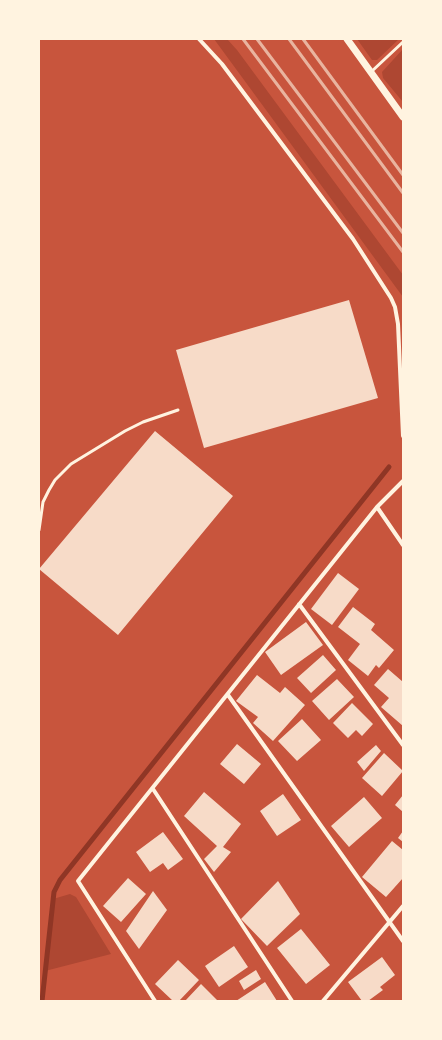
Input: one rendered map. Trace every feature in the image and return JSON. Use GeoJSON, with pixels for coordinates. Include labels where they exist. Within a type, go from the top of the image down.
{"type":"FeatureCollection","features":[{"type":"Feature","properties":{"kind":"street"},"geometry":{"type":"LineString","coordinates":[[199,39],[222,64],[353,239],[391,298],[396,311],[398,324],[403,436]]}},
{"type":"Feature","properties":{"kind":"street"},"geometry":{"type":"LineString","coordinates":[[346,39],[403,117]]}},
{"type":"Feature","properties":{"kind":"street"},"geometry":{"type":"LineString","coordinates":[[155,1001],[78,881],[228,695],[298,604],[377,508],[403,481]]}},
{"type":"Feature","properties":{"kind":"street"},"geometry":{"type":"LineString","coordinates":[[377,508],[403,545]]}},
{"type":"Feature","properties":{"kind":"street"},"geometry":{"type":"LineString","coordinates":[[298,604],[403,744]]}},
{"type":"Feature","properties":{"kind":"street"},"geometry":{"type":"LineString","coordinates":[[228,695],[403,941]]}},
{"type":"Feature","properties":{"kind":"street"},"geometry":{"type":"LineString","coordinates":[[153,788],[292,1001]]}},
{"type":"Feature","properties":{"kind":"street"},"geometry":{"type":"LineString","coordinates":[[323,1001],[403,906]]}},
{"type":"Feature","properties":{"kind":"lane"},"geometry":{"type":"LineString","coordinates":[[370,72],[403,42]]}},
{"type":"Feature","properties":{"kind":"lane"},"geometry":{"type":"LineString","coordinates":[[39,530],[40,513],[46,496],[55,480],[71,464],[125,430],[178,410]]}},
{"type":"Feature","properties":{"kind":"shaded area"},"geometry":{"type":"Polygon","coordinates":[[[214,39],[227,39],[237,50],[403,275],[403,297],[214,39]]]}},
{"type":"Feature","properties":{"kind":"shaded area"},"geometry":{"type":"Polygon","coordinates":[[[357,39],[399,39],[377,60],[372,60],[357,39]]]}},
{"type":"Feature","properties":{"kind":"shaded area"},"geometry":{"type":"Polygon","coordinates":[[[403,49],[403,102],[383,78],[382,72],[403,49]]]}},
{"type":"Feature","properties":{"kind":"shaded area"},"geometry":{"type":"Polygon","coordinates":[[[70,894],[76,897],[111,954],[45,971],[53,899],[70,894]]]}},
{"type":"Feature","properties":{"kind":"building"},"geometry":{"type":"Polygon","coordinates":[[[349,300],[378,398],[204,448],[176,350],[349,300]]]}},
{"type":"Feature","properties":{"kind":"building"},"geometry":{"type":"Polygon","coordinates":[[[155,431],[233,496],[118,635],[39,569],[155,431]]]}},
{"type":"Feature","properties":{"kind":"building"},"geometry":{"type":"Polygon","coordinates":[[[338,573],[359,589],[332,625],[311,609],[338,573]]]}},
{"type":"Feature","properties":{"kind":"building"},"geometry":{"type":"Polygon","coordinates":[[[353,607],[375,624],[371,630],[394,650],[379,668],[376,665],[368,676],[348,660],[360,644],[338,627],[353,607]]]}},
{"type":"Feature","properties":{"kind":"building"},"geometry":{"type":"Polygon","coordinates":[[[306,622],[323,645],[281,675],[265,652],[306,622]]]}},
{"type":"Feature","properties":{"kind":"building"},"geometry":{"type":"Polygon","coordinates":[[[323,655],[336,670],[311,693],[297,678],[323,655]]]}},
{"type":"Feature","properties":{"kind":"building"},"geometry":{"type":"Polygon","coordinates":[[[388,669],[403,682],[403,726],[381,707],[389,698],[374,685],[388,669]]]}},
{"type":"Feature","properties":{"kind":"building"},"geometry":{"type":"Polygon","coordinates":[[[257,675],[280,693],[285,687],[305,705],[273,741],[253,723],[258,717],[236,701],[257,675]]]}},
{"type":"Feature","properties":{"kind":"building"},"geometry":{"type":"Polygon","coordinates":[[[337,679],[354,697],[329,720],[312,701],[337,679]]]}},
{"type":"Feature","properties":{"kind":"building"},"geometry":{"type":"Polygon","coordinates":[[[352,703],[373,724],[362,736],[356,730],[348,738],[333,723],[352,703]]]}},
{"type":"Feature","properties":{"kind":"building"},"geometry":{"type":"Polygon","coordinates":[[[302,719],[321,740],[297,761],[278,741],[302,719]]]}},
{"type":"Feature","properties":{"kind":"building"},"geometry":{"type":"Polygon","coordinates":[[[237,744],[261,764],[244,784],[220,764],[237,744]]]}},
{"type":"Feature","properties":{"kind":"building"},"geometry":{"type":"Polygon","coordinates":[[[376,745],[381,751],[364,771],[357,762],[376,745]]]}},
{"type":"Feature","properties":{"kind":"building"},"geometry":{"type":"Polygon","coordinates":[[[384,753],[403,771],[382,796],[362,778],[384,753]]]}},
{"type":"Feature","properties":{"kind":"building"},"geometry":{"type":"Polygon","coordinates":[[[204,792],[241,824],[223,847],[231,852],[214,872],[204,859],[217,846],[184,816],[204,792]]]}},
{"type":"Feature","properties":{"kind":"building"},"geometry":{"type":"Polygon","coordinates":[[[283,794],[301,820],[277,836],[260,811],[283,794]]]}},
{"type":"Feature","properties":{"kind":"building"},"geometry":{"type":"Polygon","coordinates":[[[403,795],[403,812],[395,805],[403,795]]]}},
{"type":"Feature","properties":{"kind":"building"},"geometry":{"type":"Polygon","coordinates":[[[364,797],[382,818],[349,847],[331,826],[364,797]]]}},
{"type":"Feature","properties":{"kind":"building"},"geometry":{"type":"Polygon","coordinates":[[[403,831],[403,842],[398,838],[403,831]]]}},
{"type":"Feature","properties":{"kind":"building"},"geometry":{"type":"Polygon","coordinates":[[[163,832],[183,859],[168,870],[163,863],[150,872],[136,852],[163,832]]]}},
{"type":"Feature","properties":{"kind":"building"},"geometry":{"type":"Polygon","coordinates":[[[392,841],[403,850],[403,878],[386,897],[362,877],[392,841]]]}},
{"type":"Feature","properties":{"kind":"building"},"geometry":{"type":"Polygon","coordinates":[[[128,878],[146,894],[121,922],[103,906],[128,878]]]}},
{"type":"Feature","properties":{"kind":"building"},"geometry":{"type":"Polygon","coordinates":[[[278,881],[300,914],[267,946],[241,919],[278,881]]]}},
{"type":"Feature","properties":{"kind":"building"},"geometry":{"type":"Polygon","coordinates":[[[153,891],[167,910],[139,949],[126,931],[153,891]]]}},
{"type":"Feature","properties":{"kind":"building"},"geometry":{"type":"Polygon","coordinates":[[[301,929],[330,965],[306,984],[277,948],[301,929]]]}},
{"type":"Feature","properties":{"kind":"building"},"geometry":{"type":"Polygon","coordinates":[[[234,946],[248,967],[219,987],[205,966],[234,946]]]}},
{"type":"Feature","properties":{"kind":"building"},"geometry":{"type":"Polygon","coordinates":[[[382,957],[395,975],[380,987],[383,990],[368,1001],[362,1001],[348,982],[382,957]]]}},
{"type":"Feature","properties":{"kind":"building"},"geometry":{"type":"Polygon","coordinates":[[[178,960],[199,980],[179,1001],[173,1001],[155,984],[178,960]]]}},
{"type":"Feature","properties":{"kind":"building"},"geometry":{"type":"Polygon","coordinates":[[[256,970],[261,979],[244,990],[239,981],[256,970]]]}},
{"type":"Feature","properties":{"kind":"building"},"geometry":{"type":"Polygon","coordinates":[[[265,982],[277,1001],[236,1001],[265,982]]]}},
{"type":"Feature","properties":{"kind":"building"},"geometry":{"type":"Polygon","coordinates":[[[201,984],[218,1001],[185,1001],[201,984]]]}},
{"type":"Feature","properties":{"kind":"waterway"},"geometry":{"type":"LineString","coordinates":[[42,1001],[54,892],[60,880],[389,467]]}},
{"type":"Feature","properties":{"kind":"railway"},"geometry":{"type":"LineString","coordinates":[[243,39],[403,252]]}},
{"type":"Feature","properties":{"kind":"railway"},"geometry":{"type":"LineString","coordinates":[[257,39],[403,233]]}},
{"type":"Feature","properties":{"kind":"railway"},"geometry":{"type":"LineString","coordinates":[[289,39],[403,193]]}},
{"type":"Feature","properties":{"kind":"railway"},"geometry":{"type":"LineString","coordinates":[[303,39],[403,175]]}}]}
